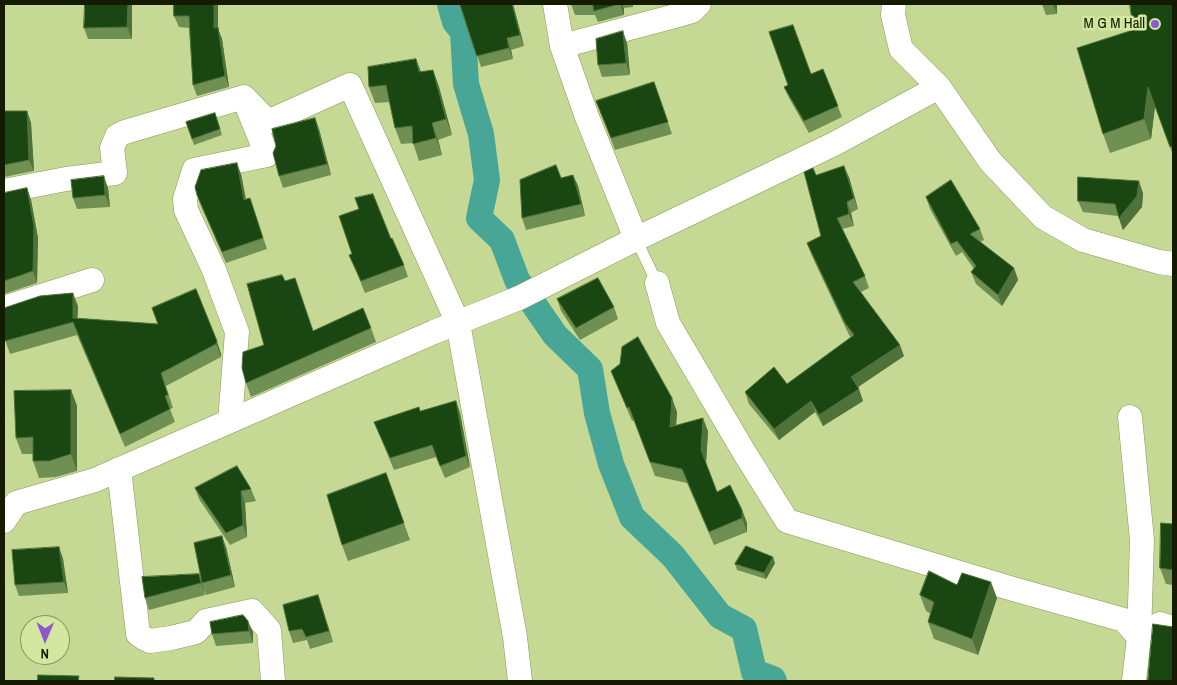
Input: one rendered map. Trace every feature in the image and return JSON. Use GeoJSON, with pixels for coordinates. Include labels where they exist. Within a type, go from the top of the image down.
{"type":"FeatureCollection","features":[{"type":"Feature","properties":{"kind":"street"},"geometry":{"type":"LineString","coordinates":[[555,4],[562,46],[636,239]]}},
{"type":"Feature","properties":{"kind":"street"},"geometry":{"type":"LineString","coordinates":[[562,46],[692,11],[699,4]]}},
{"type":"Feature","properties":{"kind":"street"},"geometry":{"type":"LineString","coordinates":[[894,4],[893,15],[901,49],[939,87],[990,161],[1043,217],[1083,240],[1159,262],[1173,264]]}},
{"type":"Feature","properties":{"kind":"street"},"geometry":{"type":"LineString","coordinates":[[244,97],[268,122],[350,85],[458,322],[515,637],[520,681]]}},
{"type":"Feature","properties":{"kind":"street"},"geometry":{"type":"LineString","coordinates":[[7,504],[95,480],[458,322],[526,295],[636,239],[834,144],[939,87]]}},
{"type":"Feature","properties":{"kind":"street"},"geometry":{"type":"LineString","coordinates":[[4,192],[66,179],[115,173],[112,148],[117,136],[244,97]]}},
{"type":"Feature","properties":{"kind":"street"},"geometry":{"type":"LineString","coordinates":[[230,421],[237,332],[214,270],[186,210],[185,199],[194,170],[267,155],[244,97]]}},
{"type":"Feature","properties":{"kind":"street"},"geometry":{"type":"LineString","coordinates":[[4,308],[92,280]]}},
{"type":"Feature","properties":{"kind":"street"},"geometry":{"type":"LineString","coordinates":[[657,283],[668,323],[744,452],[788,521],[1013,589],[1124,620],[1139,637]]}},
{"type":"Feature","properties":{"kind":"street"},"geometry":{"type":"LineString","coordinates":[[1130,417],[1142,540],[1139,637],[1134,681]]}},
{"type":"Feature","properties":{"kind":"street"},"geometry":{"type":"LineString","coordinates":[[119,469],[138,634],[150,641],[171,638],[196,632],[206,621],[252,611],[269,630],[273,681]]}},
{"type":"Feature","properties":{"kind":"street"},"geometry":{"type":"LineString","coordinates":[[1139,637],[1160,624],[1173,628]]}},
{"type":"Feature","properties":{"kind":"lane"},"geometry":{"type":"LineString","coordinates":[[636,239],[657,283]]}},
{"type":"Feature","properties":{"kind":"building"},"geometry":{"type":"Polygon","coordinates":[[[85,4],[128,4],[127,27],[84,28],[85,4]]]}},
{"type":"Feature","properties":{"kind":"building"},"geometry":{"type":"Polygon","coordinates":[[[174,4],[214,4],[214,28],[218,27],[225,76],[193,85],[189,16],[174,16],[174,4]]]}},
{"type":"Feature","properties":{"kind":"building"},"geometry":{"type":"Polygon","coordinates":[[[460,4],[512,4],[520,35],[507,38],[509,48],[477,56],[460,4]]]}},
{"type":"Feature","properties":{"kind":"building"},"geometry":{"type":"Polygon","coordinates":[[[593,4],[620,4],[594,11],[593,4]]]}},
{"type":"Feature","properties":{"kind":"building"},"geometry":{"type":"Polygon","coordinates":[[[1130,4],[1173,4],[1173,146],[1170,147],[1148,87],[1144,119],[1103,134],[1077,48],[1133,30],[1130,4]]]}},
{"type":"Feature","properties":{"kind":"building"},"geometry":{"type":"Polygon","coordinates":[[[793,25],[811,74],[823,69],[838,106],[804,121],[784,87],[788,85],[769,32],[793,25]]]}},
{"type":"Feature","properties":{"kind":"building"},"geometry":{"type":"Polygon","coordinates":[[[623,31],[626,63],[598,65],[596,39],[623,31]]]}},
{"type":"Feature","properties":{"kind":"building"},"geometry":{"type":"Polygon","coordinates":[[[416,59],[419,72],[433,70],[446,119],[432,123],[436,138],[413,144],[412,126],[395,128],[386,85],[369,87],[368,67],[416,59]]]}},
{"type":"Feature","properties":{"kind":"building"},"geometry":{"type":"Polygon","coordinates":[[[654,82],[668,122],[611,138],[596,101],[654,82]]]}},
{"type":"Feature","properties":{"kind":"building"},"geometry":{"type":"Polygon","coordinates":[[[4,111],[27,111],[29,160],[4,165],[4,111]]]}},
{"type":"Feature","properties":{"kind":"building"},"geometry":{"type":"Polygon","coordinates":[[[215,113],[220,129],[192,139],[186,122],[215,113]]]}},
{"type":"Feature","properties":{"kind":"building"},"geometry":{"type":"Polygon","coordinates":[[[315,118],[327,164],[279,176],[273,153],[276,146],[272,129],[315,118]]]}},
{"type":"Feature","properties":{"kind":"building"},"geometry":{"type":"Polygon","coordinates":[[[237,163],[244,200],[250,198],[263,238],[222,252],[195,187],[201,170],[237,163]]]}},
{"type":"Feature","properties":{"kind":"building"},"geometry":{"type":"Polygon","coordinates":[[[556,165],[561,178],[573,175],[581,204],[522,218],[520,180],[556,165]]]}},
{"type":"Feature","properties":{"kind":"building"},"geometry":{"type":"Polygon","coordinates":[[[844,166],[854,198],[847,202],[849,214],[837,218],[865,276],[853,282],[900,345],[851,377],[859,389],[819,415],[811,401],[774,429],[745,392],[774,367],[787,384],[854,335],[845,323],[807,243],[821,236],[804,172],[813,168],[816,175],[844,166]]]}},
{"type":"Feature","properties":{"kind":"building"},"geometry":{"type":"Polygon","coordinates":[[[104,176],[105,195],[73,198],[71,180],[104,176]]]}},
{"type":"Feature","properties":{"kind":"building"},"geometry":{"type":"Polygon","coordinates":[[[1078,177],[1139,181],[1137,196],[1119,218],[1115,204],[1078,201],[1078,177]]]}},
{"type":"Feature","properties":{"kind":"building"},"geometry":{"type":"Polygon","coordinates":[[[951,180],[980,229],[970,234],[1014,268],[998,295],[971,272],[976,266],[957,241],[951,244],[926,197],[951,180]]]}},
{"type":"Feature","properties":{"kind":"building"},"geometry":{"type":"Polygon","coordinates":[[[27,188],[34,226],[33,271],[4,281],[4,193],[27,188]]]}},
{"type":"Feature","properties":{"kind":"building"},"geometry":{"type":"Polygon","coordinates":[[[373,194],[391,239],[404,265],[361,281],[349,255],[352,254],[339,216],[359,209],[355,198],[373,194]]]}},
{"type":"Feature","properties":{"kind":"building"},"geometry":{"type":"Polygon","coordinates":[[[282,275],[285,281],[295,278],[313,331],[363,308],[371,328],[246,383],[242,368],[243,352],[264,345],[247,284],[282,275]]]}},
{"type":"Feature","properties":{"kind":"building"},"geometry":{"type":"Polygon","coordinates":[[[598,278],[614,307],[576,328],[557,299],[598,278]]]}},
{"type":"Feature","properties":{"kind":"building"},"geometry":{"type":"Polygon","coordinates":[[[196,289],[217,341],[216,344],[161,373],[168,395],[165,396],[170,409],[120,434],[73,322],[5,341],[4,308],[40,296],[73,293],[73,318],[158,324],[152,308],[196,289]]]}},
{"type":"Feature","properties":{"kind":"building"},"geometry":{"type":"Polygon","coordinates":[[[638,337],[672,398],[670,427],[703,418],[701,450],[717,492],[730,485],[742,510],[742,518],[709,532],[682,469],[650,462],[629,407],[627,408],[611,371],[620,364],[622,347],[638,337]]]}},
{"type":"Feature","properties":{"kind":"building"},"geometry":{"type":"Polygon","coordinates":[[[71,390],[71,454],[49,461],[33,461],[33,437],[16,438],[14,391],[71,390]]]}},
{"type":"Feature","properties":{"kind":"building"},"geometry":{"type":"Polygon","coordinates":[[[456,401],[466,456],[440,466],[432,445],[390,458],[374,422],[419,407],[420,411],[456,401]]]}},
{"type":"Feature","properties":{"kind":"building"},"geometry":{"type":"Polygon","coordinates":[[[237,466],[251,489],[241,491],[243,525],[226,533],[195,488],[237,466]]]}},
{"type":"Feature","properties":{"kind":"building"},"geometry":{"type":"Polygon","coordinates":[[[386,473],[404,523],[342,545],[327,495],[386,473]]]}},
{"type":"Feature","properties":{"kind":"building"},"geometry":{"type":"Polygon","coordinates":[[[1161,523],[1173,524],[1173,570],[1160,568],[1161,523]]]}},
{"type":"Feature","properties":{"kind":"building"},"geometry":{"type":"Polygon","coordinates":[[[222,536],[231,575],[202,583],[194,543],[222,536]]]}},
{"type":"Feature","properties":{"kind":"building"},"geometry":{"type":"Polygon","coordinates":[[[746,546],[773,557],[764,573],[735,564],[746,546]]]}},
{"type":"Feature","properties":{"kind":"building"},"geometry":{"type":"Polygon","coordinates":[[[59,547],[64,582],[15,585],[12,550],[59,547]]]}},
{"type":"Feature","properties":{"kind":"building"},"geometry":{"type":"Polygon","coordinates":[[[929,571],[957,585],[962,573],[991,582],[972,639],[928,622],[934,602],[920,595],[929,571]]]}},
{"type":"Feature","properties":{"kind":"building"},"geometry":{"type":"Polygon","coordinates":[[[199,574],[201,583],[145,598],[142,577],[199,574]]]}},
{"type":"Feature","properties":{"kind":"building"},"geometry":{"type":"Polygon","coordinates":[[[318,595],[329,631],[306,637],[302,629],[289,631],[283,605],[318,595]]]}},
{"type":"Feature","properties":{"kind":"building"},"geometry":{"type":"Polygon","coordinates":[[[243,615],[248,621],[249,631],[212,634],[210,622],[243,615]]]}},
{"type":"Feature","properties":{"kind":"building"},"geometry":{"type":"Polygon","coordinates":[[[1153,624],[1173,627],[1173,681],[1148,681],[1153,624]]]}},
{"type":"Feature","properties":{"kind":"building"},"geometry":{"type":"Polygon","coordinates":[[[38,675],[79,676],[78,681],[38,681],[38,675]]]}},
{"type":"Feature","properties":{"kind":"building"},"geometry":{"type":"Polygon","coordinates":[[[115,677],[154,678],[154,681],[115,681],[115,677]]]}},
{"type":"Feature","properties":{"kind":"waterway"},"geometry":{"type":"LineString","coordinates":[[450,4],[455,22],[463,32],[466,84],[481,134],[487,180],[479,218],[502,240],[517,280],[555,335],[590,369],[597,413],[611,464],[632,517],[673,556],[720,616],[744,629],[754,672],[774,681]]}},
{"type":"Feature","properties":{"kind":"place","name":"M G M Hall"},"geometry":{"type":"Point","coordinates":[1155,24]}}]}
